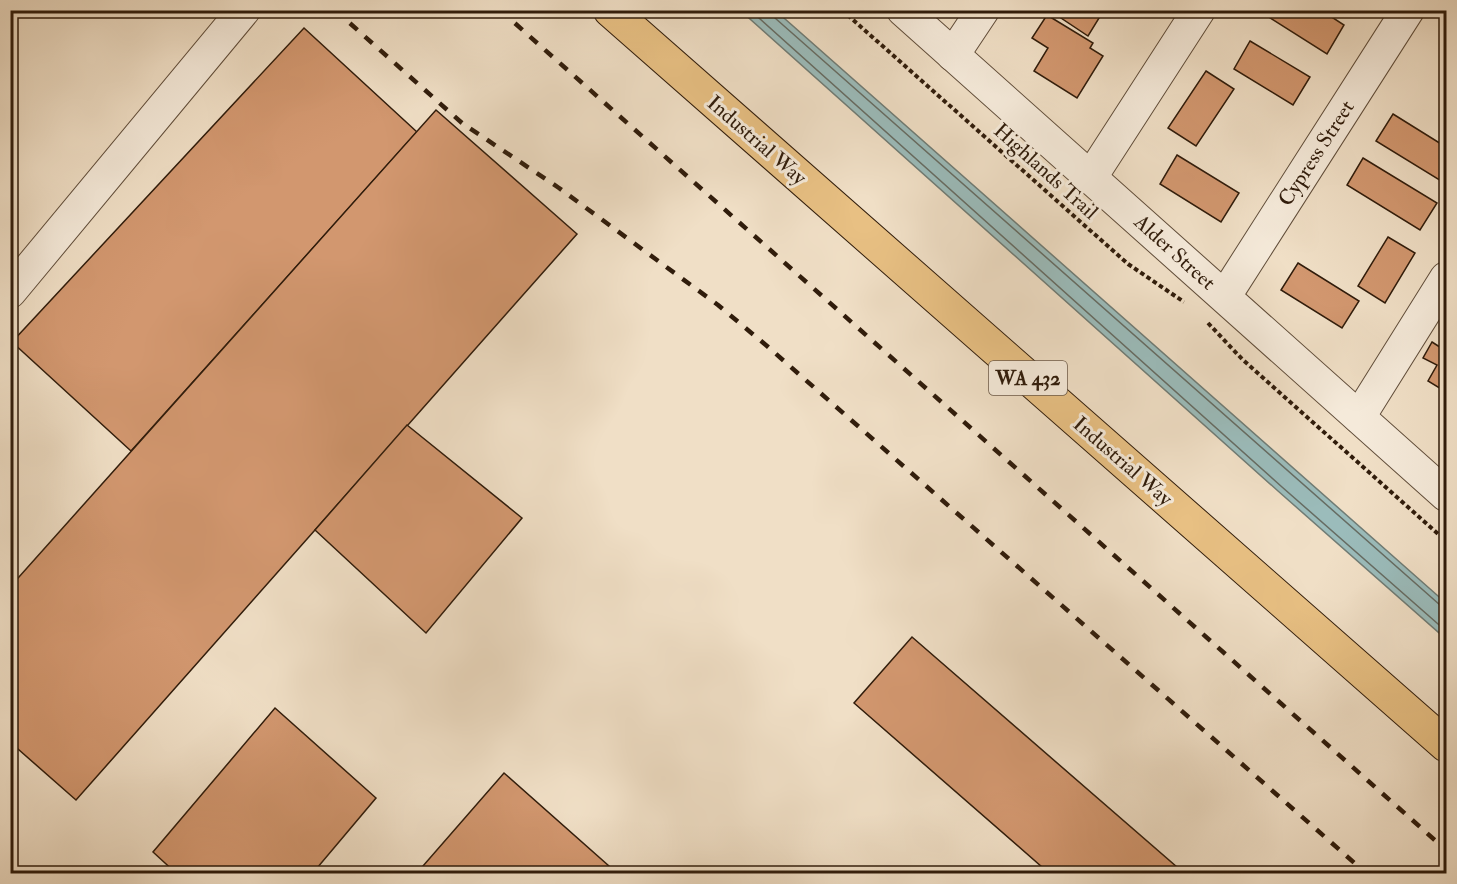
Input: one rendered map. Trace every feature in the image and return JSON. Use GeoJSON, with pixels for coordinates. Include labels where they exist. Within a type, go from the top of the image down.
{"type":"FeatureCollection","features":[{"type":"Feature","properties":{"kind":"main road","name":"Industrial Way"},"geometry":{"type":"LineString","coordinates":[[610,10],[1446,745]]}},
{"type":"Feature","properties":{"kind":"street"},"geometry":{"type":"LineString","coordinates":[[10,292],[243,10]]}},
{"type":"Feature","properties":{"kind":"street","name":"Alder Street"},"geometry":{"type":"LineString","coordinates":[[903,10],[1446,495]]}},
{"type":"Feature","properties":{"kind":"street"},"geometry":{"type":"LineString","coordinates":[[953,55],[983,10]]}},
{"type":"Feature","properties":{"kind":"street"},"geometry":{"type":"LineString","coordinates":[[1091,177],[1199,10]]}},
{"type":"Feature","properties":{"kind":"street","name":"Cypress Street"},"geometry":{"type":"LineString","coordinates":[[1225,296],[1408,10]]}},
{"type":"Feature","properties":{"kind":"street"},"geometry":{"type":"LineString","coordinates":[[1359,417],[1446,278]]}},
{"type":"Feature","properties":{"kind":"path","name":"Highlands Trail"},"geometry":{"type":"LineString","coordinates":[[842,10],[1128,264],[1194,309]]}},
{"type":"Feature","properties":{"kind":"path"},"geometry":{"type":"LineString","coordinates":[[1202,317],[1242,359],[1446,541]]}},
{"type":"Feature","properties":{"kind":"water"},"geometry":{"type":"Polygon","coordinates":[[[741,11],[776,11],[1446,603],[1446,639],[1278,491],[741,11]]]}},
{"type":"Feature","properties":{"kind":"building"},"geometry":{"type":"Polygon","coordinates":[[[1049,10],[1104,10],[1088,36],[1049,10]]]}},
{"type":"Feature","properties":{"kind":"building"},"geometry":{"type":"Polygon","coordinates":[[[1270,10],[1321,10],[1344,25],[1327,54],[1267,16],[1270,10]]]}},
{"type":"Feature","properties":{"kind":"building"},"geometry":{"type":"Polygon","coordinates":[[[1047,15],[1093,43],[1090,48],[1103,56],[1077,98],[1034,71],[1048,48],[1032,38],[1047,15]]]}},
{"type":"Feature","properties":{"kind":"building"},"geometry":{"type":"Polygon","coordinates":[[[304,28],[417,132],[131,451],[12,342],[304,28]]]}},
{"type":"Feature","properties":{"kind":"building"},"geometry":{"type":"Polygon","coordinates":[[[1250,41],[1310,77],[1293,105],[1234,69],[1250,41]]]}},
{"type":"Feature","properties":{"kind":"building"},"geometry":{"type":"Polygon","coordinates":[[[1206,71],[1234,89],[1196,146],[1168,128],[1206,71]]]}},
{"type":"Feature","properties":{"kind":"building"},"geometry":{"type":"Polygon","coordinates":[[[436,110],[577,234],[76,800],[10,742],[10,587],[436,110]]]}},
{"type":"Feature","properties":{"kind":"building"},"geometry":{"type":"Polygon","coordinates":[[[1393,114],[1446,147],[1446,184],[1376,141],[1393,114]]]}},
{"type":"Feature","properties":{"kind":"building"},"geometry":{"type":"Polygon","coordinates":[[[1177,155],[1239,193],[1221,222],[1160,184],[1177,155]]]}},
{"type":"Feature","properties":{"kind":"building"},"geometry":{"type":"Polygon","coordinates":[[[1363,158],[1437,203],[1420,230],[1347,185],[1363,158]]]}},
{"type":"Feature","properties":{"kind":"building"},"geometry":{"type":"Polygon","coordinates":[[[1388,237],[1415,253],[1385,303],[1358,286],[1388,237]]]}},
{"type":"Feature","properties":{"kind":"building"},"geometry":{"type":"Polygon","coordinates":[[[1298,263],[1359,301],[1342,328],[1281,290],[1298,263]]]}},
{"type":"Feature","properties":{"kind":"building"},"geometry":{"type":"Polygon","coordinates":[[[1432,342],[1446,351],[1446,392],[1428,381],[1437,365],[1423,358],[1432,342]]]}},
{"type":"Feature","properties":{"kind":"building"},"geometry":{"type":"Polygon","coordinates":[[[407,425],[522,518],[426,633],[315,530],[407,425]]]}},
{"type":"Feature","properties":{"kind":"building"},"geometry":{"type":"Polygon","coordinates":[[[912,637],[1185,874],[1050,874],[854,703],[912,637]]]}},
{"type":"Feature","properties":{"kind":"building"},"geometry":{"type":"Polygon","coordinates":[[[275,708],[376,798],[312,874],[177,874],[153,852],[275,708]]]}},
{"type":"Feature","properties":{"kind":"building"},"geometry":{"type":"Polygon","coordinates":[[[504,773],[618,874],[416,874],[504,773]]]}},
{"type":"Feature","properties":{"kind":"railway"},"geometry":{"type":"LineString","coordinates":[[335,10],[462,123],[559,188],[718,305],[767,346],[1367,874]]}},
{"type":"Feature","properties":{"kind":"railway"},"geometry":{"type":"LineString","coordinates":[[500,10],[1446,850]]}}]}
